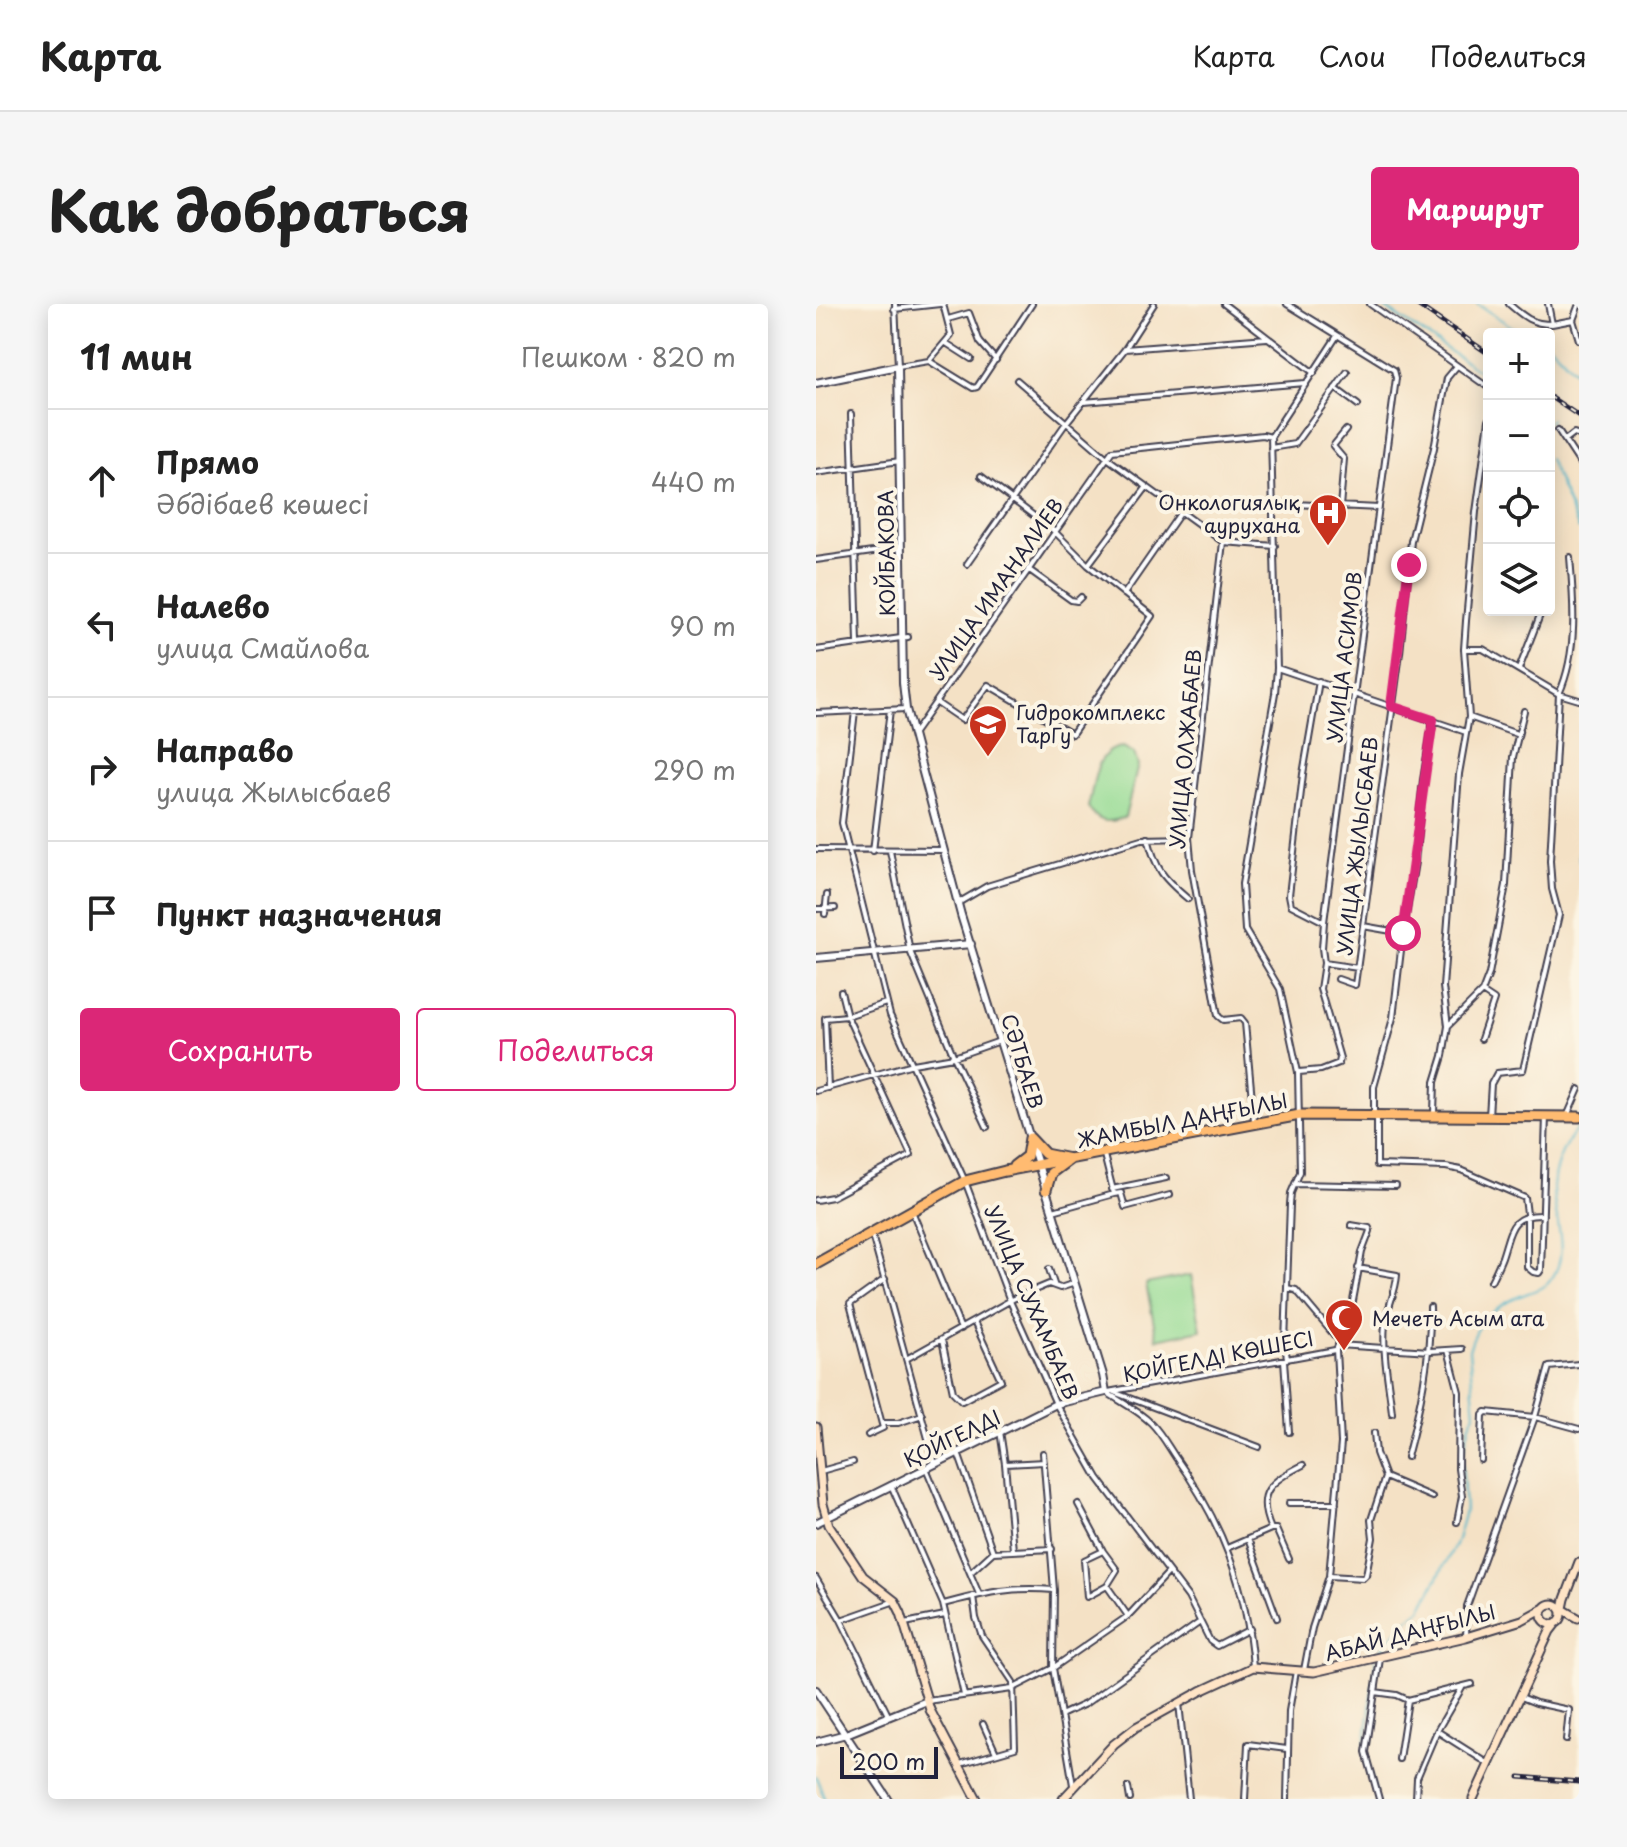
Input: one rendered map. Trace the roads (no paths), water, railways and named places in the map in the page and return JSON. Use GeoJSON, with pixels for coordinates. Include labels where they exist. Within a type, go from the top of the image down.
{"type":"FeatureCollection","features":[{"type":"Feature","properties":{"kind":"main road","name":"ЖАМБЫЛ ДАҢҒЫЛЫ"},"geometry":{"type":"LineString","coordinates":[[816,1264],[965,1181],[1005,1171],[1300,1115],[1579,1117]]}},
{"type":"Feature","properties":{"kind":"main road"},"geometry":{"type":"LineString","coordinates":[[1030,1138],[1045,1154],[1070,1159]]}},
{"type":"Feature","properties":{"kind":"main road"},"geometry":{"type":"LineString","coordinates":[[1005,1171],[1027,1156],[1030,1138]]}},
{"type":"Feature","properties":{"kind":"main road"},"geometry":{"type":"LineString","coordinates":[[1046,1190],[1051,1173],[1070,1159]]}},
{"type":"Feature","properties":{"kind":"main road"},"geometry":{"type":"LineString","coordinates":[[816,1427],[827,1517],[863,1576],[895,1601],[905,1623],[927,1701],[977,1799]]}},
{"type":"Feature","properties":{"kind":"main road"},"geometry":{"type":"LineString","coordinates":[[1473,1799],[1560,1615],[1579,1562]]}},
{"type":"Feature","properties":{"kind":"main road"},"geometry":{"type":"LineString","coordinates":[[1522,1620],[1561,1598],[1570,1584]]}},
{"type":"Feature","properties":{"kind":"main road"},"geometry":{"type":"LineString","coordinates":[[1547,1606],[1564,1618],[1579,1618]]}},
{"type":"Feature","properties":{"kind":"main road"},"geometry":{"type":"LineString","coordinates":[[1547,1606],[1542,1614],[1549,1635]]}},
{"type":"Feature","properties":{"kind":"main road"},"geometry":{"type":"LineString","coordinates":[[1522,1620],[1536,1618],[1546,1622],[1560,1615]]}},
{"type":"Feature","properties":{"kind":"main road","name":"АБАЙ ДАҢҒЫЛЫ"},"geometry":{"type":"LineString","coordinates":[[1253,1667],[1300,1671],[1466,1637],[1522,1620]]}},
{"type":"Feature","properties":{"kind":"main road"},"geometry":{"type":"LineString","coordinates":[[1063,1799],[1114,1744],[1136,1727],[1253,1667]]}},
{"type":"Feature","properties":{"kind":"street"},"geometry":{"type":"LineString","coordinates":[[817,382],[929,361],[951,334],[941,304],[894,306],[898,366]]}},
{"type":"Feature","properties":{"kind":"street"},"geometry":{"type":"LineString","coordinates":[[929,361],[973,388],[977,387],[1032,304]]}},
{"type":"Feature","properties":{"kind":"street"},"geometry":{"type":"LineString","coordinates":[[967,564],[1066,423],[1125,349],[1154,304]]}},
{"type":"Feature","properties":{"kind":"street"},"geometry":{"type":"LineString","coordinates":[[1224,304],[1314,373]]}},
{"type":"Feature","properties":{"kind":"street","name":"УЛИЦА АСИМОВ"},"geometry":{"type":"LineString","coordinates":[[1287,304],[1394,370],[1396,378],[1324,922],[1324,963],[1320,989],[1340,1058],[1334,1066],[1298,1072]]}},
{"type":"Feature","properties":{"kind":"street"},"geometry":{"type":"LineString","coordinates":[[1370,304],[1483,384]]}},
{"type":"Feature","properties":{"kind":"street"},"geometry":{"type":"LineString","coordinates":[[1509,304],[1537,324],[1573,320]]}},
{"type":"Feature","properties":{"kind":"street"},"geometry":{"type":"LineString","coordinates":[[1548,304],[1552,324]]}},
{"type":"Feature","properties":{"kind":"street"},"geometry":{"type":"LineString","coordinates":[[1579,304],[1573,320],[1579,340]]}},
{"type":"Feature","properties":{"kind":"street"},"geometry":{"type":"LineString","coordinates":[[948,319],[969,313],[980,342],[996,360]]}},
{"type":"Feature","properties":{"kind":"street"},"geometry":{"type":"LineString","coordinates":[[1289,1432],[1285,1360],[1290,1204],[1300,1172],[1298,1072],[1280,989],[1245,930],[1242,884],[1277,668],[1271,437],[1337,336]]}},
{"type":"Feature","properties":{"kind":"street"},"geometry":{"type":"LineString","coordinates":[[1125,349],[1267,338]]}},
{"type":"Feature","properties":{"kind":"street"},"geometry":{"type":"LineString","coordinates":[[946,343],[971,359]]}},
{"type":"Feature","properties":{"kind":"street","name":"КОЙБАКОВА"},"geometry":{"type":"LineString","coordinates":[[898,366],[905,637],[903,683],[913,739]]}},
{"type":"Feature","properties":{"kind":"street","name":"УЛИЦА ЖЫЛЫСБАЕВ"},"geometry":{"type":"LineString","coordinates":[[1338,979],[1355,985],[1411,541],[1434,448],[1447,378],[1457,366]]}},
{"type":"Feature","properties":{"kind":"street"},"geometry":{"type":"LineString","coordinates":[[1271,448],[1295,444],[1347,372]]}},
{"type":"Feature","properties":{"kind":"street"},"geometry":{"type":"LineString","coordinates":[[1017,380],[1107,458],[1223,542],[1275,546]]}},
{"type":"Feature","properties":{"kind":"street"},"geometry":{"type":"LineString","coordinates":[[1084,402],[1307,383]]}},
{"type":"Feature","properties":{"kind":"street"},"geometry":{"type":"LineString","coordinates":[[1335,388],[1358,405]]}},
{"type":"Feature","properties":{"kind":"street"},"geometry":{"type":"LineString","coordinates":[[851,414],[858,643]]}},
{"type":"Feature","properties":{"kind":"street"},"geometry":{"type":"LineString","coordinates":[[1340,507],[1344,459],[1333,446],[1346,430]]}},
{"type":"Feature","properties":{"kind":"street"},"geometry":{"type":"LineString","coordinates":[[1558,430],[1579,462]]}},
{"type":"Feature","properties":{"kind":"street"},"geometry":{"type":"LineString","coordinates":[[1565,440],[1574,433],[1579,435]]}},
{"type":"Feature","properties":{"kind":"street"},"geometry":{"type":"LineString","coordinates":[[1107,458],[1112,451],[1249,436],[1271,437]]}},
{"type":"Feature","properties":{"kind":"street","name":"УЛИЦА ИМАНАЛИЕВ"},"geometry":{"type":"LineString","coordinates":[[913,739],[914,731],[937,703],[1107,458]]}},
{"type":"Feature","properties":{"kind":"street"},"geometry":{"type":"LineString","coordinates":[[816,473],[900,461]]}},
{"type":"Feature","properties":{"kind":"street"},"geometry":{"type":"LineString","coordinates":[[1434,1116],[1435,1082],[1448,1026],[1443,987],[1459,774],[1469,717],[1464,649],[1483,462]]}},
{"type":"Feature","properties":{"kind":"street"},"geometry":{"type":"LineString","coordinates":[[937,703],[962,720],[988,685],[1072,734],[1152,616],[1088,565],[1054,531],[981,476]]}},
{"type":"Feature","properties":{"kind":"street"},"geometry":{"type":"LineString","coordinates":[[1088,565],[1146,488]]}},
{"type":"Feature","properties":{"kind":"street"},"geometry":{"type":"LineString","coordinates":[[1273,503],[1379,508]]}},
{"type":"Feature","properties":{"kind":"street"},"geometry":{"type":"LineString","coordinates":[[1124,594],[1181,512]]}},
{"type":"Feature","properties":{"kind":"street","name":"УЛИЦА ОЛЖАБАЕВ"},"geometry":{"type":"LineString","coordinates":[[1223,542],[1189,838],[1218,1016],[1223,1020],[1241,1018],[1245,1023],[1254,1124]]}},
{"type":"Feature","properties":{"kind":"street"},"geometry":{"type":"LineString","coordinates":[[816,560],[902,548]]}},
{"type":"Feature","properties":{"kind":"street"},"geometry":{"type":"LineString","coordinates":[[1489,1116],[1491,1084],[1497,1073],[1523,1070],[1559,915],[1552,889],[1550,861],[1559,694],[1568,676],[1574,608],[1570,557]]}},
{"type":"Feature","properties":{"kind":"street"},"geometry":{"type":"LineString","coordinates":[[1028,569],[1074,602],[1081,597]]}},
{"type":"Feature","properties":{"kind":"street"},"geometry":{"type":"LineString","coordinates":[[1519,669],[1540,616]]}},
{"type":"Feature","properties":{"kind":"street"},"geometry":{"type":"LineString","coordinates":[[816,650],[905,637]]}},
{"type":"Feature","properties":{"kind":"street"},"geometry":{"type":"LineString","coordinates":[[1464,649],[1483,649],[1559,694],[1579,700]]}},
{"type":"Feature","properties":{"kind":"street"},"geometry":{"type":"LineString","coordinates":[[1277,668],[1466,732]]}},
{"type":"Feature","properties":{"kind":"street"},"geometry":{"type":"LineString","coordinates":[[1319,681],[1303,774],[1289,895],[1291,905],[1324,922]]}},
{"type":"Feature","properties":{"kind":"street"},"geometry":{"type":"LineString","coordinates":[[816,713],[906,709]]}},
{"type":"Feature","properties":{"kind":"street"},"geometry":{"type":"LineString","coordinates":[[873,851],[890,710]]}},
{"type":"Feature","properties":{"kind":"street","name":"УЛИЦА СУХАМБАЕВ"},"geometry":{"type":"LineString","coordinates":[[855,711],[842,812],[843,831],[886,1003],[965,1181],[1010,1301],[1056,1404],[1098,1478],[1188,1597],[1210,1641],[1217,1646],[1250,1629]]}},
{"type":"Feature","properties":{"kind":"street"},"geometry":{"type":"LineString","coordinates":[[1448,1026],[1482,992],[1489,974],[1506,885],[1513,757],[1524,711]]}},
{"type":"Feature","properties":{"kind":"street"},"geometry":{"type":"LineString","coordinates":[[1469,717],[1517,734]]}},
{"type":"Feature","properties":{"kind":"street"},"geometry":{"type":"LineString","coordinates":[[1433,720],[1393,1018],[1374,1087],[1377,1165],[1461,1170],[1525,1198],[1527,1267],[1539,1273],[1546,1116]]}},
{"type":"Feature","properties":{"kind":"street","name":"СӘТБАЕВ"},"geometry":{"type":"LineString","coordinates":[[913,739],[958,903],[1110,1392]]}},
{"type":"Feature","properties":{"kind":"street"},"geometry":{"type":"LineString","coordinates":[[958,903],[987,886],[1148,838],[1189,838]]}},
{"type":"Feature","properties":{"kind":"street"},"geometry":{"type":"LineString","coordinates":[[1148,838],[1156,866],[1163,877],[1188,899]]}},
{"type":"Feature","properties":{"kind":"street"},"geometry":{"type":"LineString","coordinates":[[816,849],[944,850]]}},
{"type":"Feature","properties":{"kind":"street"},"geometry":{"type":"LineString","coordinates":[[890,851],[910,951],[987,1127]]}},
{"type":"Feature","properties":{"kind":"street"},"geometry":{"type":"LineString","coordinates":[[825,911],[827,895]]}},
{"type":"Feature","properties":{"kind":"street"},"geometry":{"type":"LineString","coordinates":[[816,909],[825,911],[835,908]]}},
{"type":"Feature","properties":{"kind":"street"},"geometry":{"type":"LineString","coordinates":[[1363,926],[1403,933]]}},
{"type":"Feature","properties":{"kind":"street"},"geometry":{"type":"LineString","coordinates":[[816,958],[971,944]]}},
{"type":"Feature","properties":{"kind":"street"},"geometry":{"type":"LineString","coordinates":[[1324,963],[1358,968]]}},
{"type":"Feature","properties":{"kind":"street"},"geometry":{"type":"LineString","coordinates":[[816,1200],[832,1197],[911,1155],[847,1016],[841,992]]}},
{"type":"Feature","properties":{"kind":"street"},"geometry":{"type":"LineString","coordinates":[[1481,1039],[1494,1000],[1482,992]]}},
{"type":"Feature","properties":{"kind":"street"},"geometry":{"type":"LineString","coordinates":[[828,1088],[825,1018],[847,1016],[886,1003]]}},
{"type":"Feature","properties":{"kind":"street"},"geometry":{"type":"LineString","coordinates":[[816,1091],[913,1064],[954,1057],[1000,1041]]}},
{"type":"Feature","properties":{"kind":"street"},"geometry":{"type":"LineString","coordinates":[[1568,1117],[1579,1089]]}},
{"type":"Feature","properties":{"kind":"street"},"geometry":{"type":"LineString","coordinates":[[1186,1125],[1187,1137]]}},
{"type":"Feature","properties":{"kind":"street"},"geometry":{"type":"LineString","coordinates":[[1104,1153],[1113,1191]]}},
{"type":"Feature","properties":{"kind":"street"},"geometry":{"type":"LineString","coordinates":[[1053,1211],[1166,1178]]}},
{"type":"Feature","properties":{"kind":"street"},"geometry":{"type":"LineString","coordinates":[[1295,1184],[1396,1186]]}},
{"type":"Feature","properties":{"kind":"street"},"geometry":{"type":"LineString","coordinates":[[1113,1191],[1121,1193],[1128,1208],[1170,1195]]}},
{"type":"Feature","properties":{"kind":"street"},"geometry":{"type":"LineString","coordinates":[[912,1211],[961,1329]]}},
{"type":"Feature","properties":{"kind":"street"},"geometry":{"type":"LineString","coordinates":[[1491,1281],[1511,1226],[1527,1214],[1543,1215]]}},
{"type":"Feature","properties":{"kind":"street"},"geometry":{"type":"LineString","coordinates":[[1287,1799],[1291,1693],[1329,1576],[1341,1443],[1338,1345],[1352,1308],[1358,1268],[1371,1229],[1351,1225]]}},
{"type":"Feature","properties":{"kind":"street"},"geometry":{"type":"LineString","coordinates":[[871,1233],[935,1464]]}},
{"type":"Feature","properties":{"kind":"street"},"geometry":{"type":"LineString","coordinates":[[1358,1268],[1397,1275],[1394,1297],[1385,1320],[1384,1348],[1392,1413]]}},
{"type":"Feature","properties":{"kind":"street"},"geometry":{"type":"LineString","coordinates":[[1049,1269],[1054,1284],[1060,1288],[1075,1283]]}},
{"type":"Feature","properties":{"kind":"street"},"geometry":{"type":"LineString","coordinates":[[868,1435],[883,1428],[850,1305],[885,1279]]}},
{"type":"Feature","properties":{"kind":"street"},"geometry":{"type":"LineString","coordinates":[[908,1358],[1010,1301],[1054,1284]]}},
{"type":"Feature","properties":{"kind":"street"},"geometry":{"type":"LineString","coordinates":[[1287,1288],[1296,1290],[1338,1345]]}},
{"type":"Feature","properties":{"kind":"street"},"geometry":{"type":"LineString","coordinates":[[1407,1457],[1430,1351],[1430,1307]]}},
{"type":"Feature","properties":{"kind":"street"},"geometry":{"type":"LineString","coordinates":[[942,1340],[953,1392],[962,1401],[1001,1380],[974,1322]]}},
{"type":"Feature","properties":{"kind":"street","name":"ҚОЙГЕЛДІ КӨШЕСІ"},"geometry":{"type":"LineString","coordinates":[[1110,1392],[1285,1360],[1338,1345],[1430,1351],[1462,1349]]}},
{"type":"Feature","properties":{"kind":"street"},"geometry":{"type":"LineString","coordinates":[[1448,1350],[1459,1392],[1458,1469],[1462,1496],[1457,1522]]}},
{"type":"Feature","properties":{"kind":"street"},"geometry":{"type":"LineString","coordinates":[[1466,1637],[1467,1606],[1535,1417],[1549,1367],[1579,1364]]}},
{"type":"Feature","properties":{"kind":"street"},"geometry":{"type":"LineString","coordinates":[[1110,1392],[1259,1447]]}},
{"type":"Feature","properties":{"kind":"street"},"geometry":{"type":"LineString","coordinates":[[1110,1392],[1152,1424],[1201,1493],[1227,1548],[1241,1590],[1250,1629],[1253,1667]]}},
{"type":"Feature","properties":{"kind":"street","name":"ҚОЙГЕЛДІ"},"geometry":{"type":"LineString","coordinates":[[816,1523],[1056,1404],[1110,1392]]}},
{"type":"Feature","properties":{"kind":"street"},"geometry":{"type":"LineString","coordinates":[[1481,1460],[1484,1414],[1535,1417],[1579,1429]]}},
{"type":"Feature","properties":{"kind":"street"},"geometry":{"type":"LineString","coordinates":[[882,1423],[898,1423],[923,1415]]}},
{"type":"Feature","properties":{"kind":"street"},"geometry":{"type":"LineString","coordinates":[[1000,1431],[1013,1551]]}},
{"type":"Feature","properties":{"kind":"street"},"geometry":{"type":"LineString","coordinates":[[1329,1576],[1363,1578],[1366,1575],[1373,1538],[1371,1520],[1385,1477],[1376,1453],[1374,1433]]}},
{"type":"Feature","properties":{"kind":"street"},"geometry":{"type":"LineString","coordinates":[[957,1452],[993,1552]]}},
{"type":"Feature","properties":{"kind":"street"},"geometry":{"type":"LineString","coordinates":[[1043,1453],[1054,1590],[1053,1668],[1073,1785]]}},
{"type":"Feature","properties":{"kind":"street"},"geometry":{"type":"LineString","coordinates":[[820,1471],[853,1462]]}},
{"type":"Feature","properties":{"kind":"street"},"geometry":{"type":"LineString","coordinates":[[1005,1464],[1044,1462]]}},
{"type":"Feature","properties":{"kind":"street"},"geometry":{"type":"LineString","coordinates":[[1271,1529],[1263,1511],[1263,1500],[1280,1477],[1303,1465]]}},
{"type":"Feature","properties":{"kind":"street"},"geometry":{"type":"LineString","coordinates":[[926,1468],[970,1573],[976,1595],[976,1618],[982,1636],[1013,1682],[1015,1748],[958,1765]]}},
{"type":"Feature","properties":{"kind":"street"},"geometry":{"type":"LineString","coordinates":[[1385,1477],[1432,1497]]}},
{"type":"Feature","properties":{"kind":"street"},"geometry":{"type":"LineString","coordinates":[[891,1485],[943,1604],[964,1695]]}},
{"type":"Feature","properties":{"kind":"street"},"geometry":{"type":"LineString","coordinates":[[1289,1503],[1336,1503]]}},
{"type":"Feature","properties":{"kind":"street"},"geometry":{"type":"LineString","coordinates":[[1078,1504],[1117,1570],[1107,1586],[1087,1597],[1084,1560],[1103,1551]]}},
{"type":"Feature","properties":{"kind":"street"},"geometry":{"type":"LineString","coordinates":[[1227,1548],[1276,1529],[1289,1559]]}},
{"type":"Feature","properties":{"kind":"street"},"geometry":{"type":"LineString","coordinates":[[1248,1539],[1277,1618]]}},
{"type":"Feature","properties":{"kind":"street"},"geometry":{"type":"LineString","coordinates":[[970,1573],[993,1552],[1052,1549]]}},
{"type":"Feature","properties":{"kind":"street"},"geometry":{"type":"LineString","coordinates":[[816,1742],[846,1734],[927,1701],[1012,1689],[1053,1668],[1128,1616],[1168,1573]]}},
{"type":"Feature","properties":{"kind":"street"},"geometry":{"type":"LineString","coordinates":[[816,1578],[841,1620],[889,1718]]}},
{"type":"Feature","properties":{"kind":"street"},"geometry":{"type":"LineString","coordinates":[[1107,1586],[1128,1616]]}},
{"type":"Feature","properties":{"kind":"street"},"geometry":{"type":"LineString","coordinates":[[943,1604],[1019,1587],[1054,1590]]}},
{"type":"Feature","properties":{"kind":"street"},"geometry":{"type":"LineString","coordinates":[[841,1620],[895,1601]]}},
{"type":"Feature","properties":{"kind":"street"},"geometry":{"type":"LineString","coordinates":[[905,1623],[946,1615]]}},
{"type":"Feature","properties":{"kind":"street"},"geometry":{"type":"LineString","coordinates":[[1061,1715],[1085,1704],[1200,1622]]}},
{"type":"Feature","properties":{"kind":"street"},"geometry":{"type":"LineString","coordinates":[[1379,1799],[1366,1752],[1380,1656]]}},
{"type":"Feature","properties":{"kind":"street"},"geometry":{"type":"LineString","coordinates":[[1375,1692],[1408,1700],[1472,1684]]}},
{"type":"Feature","properties":{"kind":"street"},"geometry":{"type":"LineString","coordinates":[[1416,1799],[1417,1778],[1437,1731],[1462,1688]]}},
{"type":"Feature","properties":{"kind":"street"},"geometry":{"type":"LineString","coordinates":[[816,1690],[888,1799]]}},
{"type":"Feature","properties":{"kind":"street"},"geometry":{"type":"LineString","coordinates":[[1521,1697],[1569,1710],[1566,1740]]}},
{"type":"Feature","properties":{"kind":"street"},"geometry":{"type":"LineString","coordinates":[[1399,1759],[1408,1700]]}},
{"type":"Feature","properties":{"kind":"street"},"geometry":{"type":"LineString","coordinates":[[1179,1703],[1189,1799]]}},
{"type":"Feature","properties":{"kind":"street"},"geometry":{"type":"LineString","coordinates":[[983,1724],[996,1753]]}},
{"type":"Feature","properties":{"kind":"street"},"geometry":{"type":"LineString","coordinates":[[1437,1731],[1490,1764]]}},
{"type":"Feature","properties":{"kind":"street"},"geometry":{"type":"LineString","coordinates":[[1245,1799],[1248,1744],[1287,1749]]}},
{"type":"Feature","properties":{"kind":"street"},"geometry":{"type":"LineString","coordinates":[[1128,1787],[1130,1799]]}},
{"type":"Feature","properties":{"kind":"waterway"},"geometry":{"type":"LineString","coordinates":[[1379,304],[1483,373]]}},
{"type":"Feature","properties":{"kind":"waterway"},"geometry":{"type":"LineString","coordinates":[[1477,304],[1514,328]]}},
{"type":"Feature","properties":{"kind":"waterway"},"geometry":{"type":"LineString","coordinates":[[1555,350],[1575,371]]}},
{"type":"Feature","properties":{"kind":"waterway"},"geometry":{"type":"LineString","coordinates":[[1555,472],[1579,529]]}},
{"type":"Feature","properties":{"kind":"waterway"},"geometry":{"type":"LineString","coordinates":[[1579,853],[1579,860]]}},
{"type":"Feature","properties":{"kind":"waterway"},"geometry":{"type":"LineString","coordinates":[[1378,1653],[1421,1609],[1456,1543],[1465,1511],[1462,1455],[1475,1414],[1469,1350],[1478,1329],[1491,1314],[1508,1302],[1545,1286],[1556,1271],[1561,1248],[1553,1187],[1560,1158],[1579,1120]]}},
{"type":"Feature","properties":{"kind":"waterway"},"geometry":{"type":"LineString","coordinates":[[1365,1748],[1376,1659]]}},
{"type":"Feature","properties":{"kind":"waterway"},"geometry":{"type":"LineString","coordinates":[[1366,1758],[1376,1794]]}},
{"type":"Feature","properties":{"kind":"waterway"},"geometry":{"type":"LineString","coordinates":[[816,1777],[825,1799]]}},
{"type":"Feature","properties":{"kind":"railway"},"geometry":{"type":"LineString","coordinates":[[1416,304],[1483,350]]}},
{"type":"Feature","properties":{"kind":"railway"},"geometry":{"type":"LineString","coordinates":[[1555,400],[1579,416]]}},
{"type":"Feature","properties":{"kind":"railway"},"geometry":{"type":"LineString","coordinates":[[1519,1777],[1579,1782]]}},
{"type":"Feature","properties":{"kind":"place","name":"Онкологиялық аурухана"},"geometry":{"type":"Point","coordinates":[1328,547]}},
{"type":"Feature","properties":{"kind":"place","name":"Гидрокомплекс ТарГу"},"geometry":{"type":"Point","coordinates":[988,758]}},
{"type":"Feature","properties":{"kind":"place","name":"Мечеть Асым ата"},"geometry":{"type":"Point","coordinates":[1344,1352]}}]}
